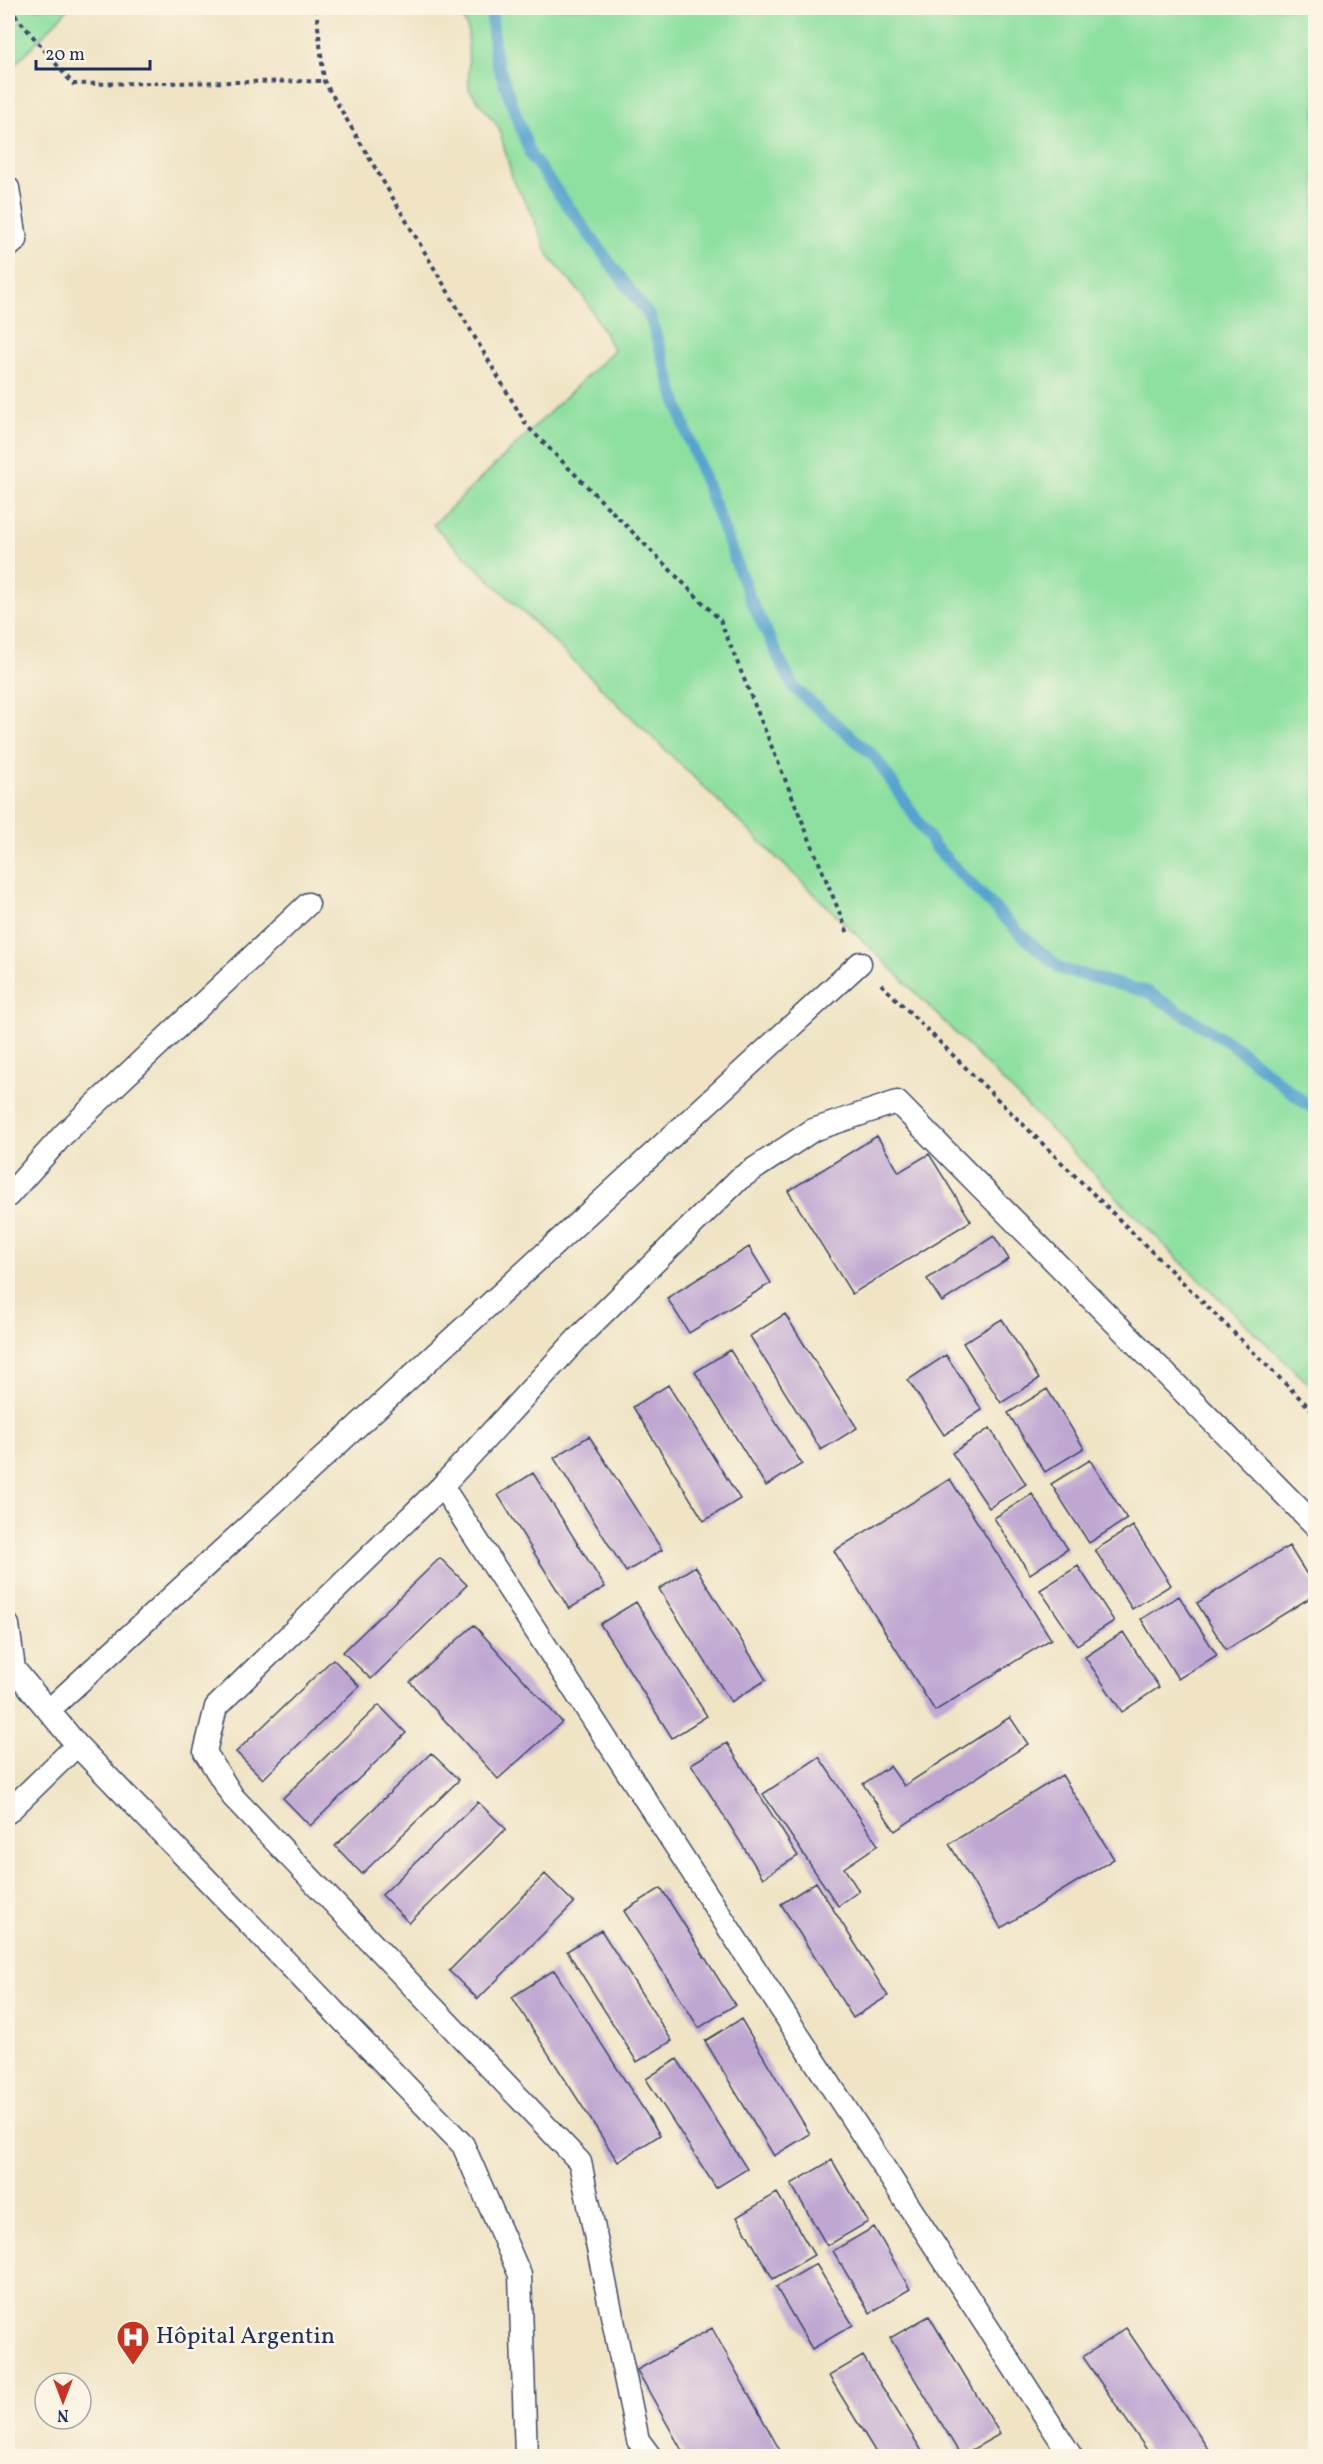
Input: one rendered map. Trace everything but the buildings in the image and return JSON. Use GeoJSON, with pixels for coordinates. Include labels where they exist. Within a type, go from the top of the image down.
{"type":"FeatureCollection","features":[{"type":"Feature","properties":{"kind":"lane"},"geometry":{"type":"LineString","coordinates":[[8,188],[16,240],[8,247]]}},
{"type":"Feature","properties":{"kind":"lane"},"geometry":{"type":"LineString","coordinates":[[8,1196],[63,1135],[309,904]]}},
{"type":"Feature","properties":{"kind":"lane"},"geometry":{"type":"LineString","coordinates":[[49,1710],[860,963]]}},
{"type":"Feature","properties":{"kind":"lane"},"geometry":{"type":"LineString","coordinates":[[650,2457],[638,2440],[580,2162],[232,1797],[205,1752],[216,1707],[442,1486],[578,1338],[739,1179],[813,1130],[897,1101],[1316,1526]]}},
{"type":"Feature","properties":{"kind":"lane"},"geometry":{"type":"LineString","coordinates":[[442,1486],[1071,2457]]}},
{"type":"Feature","properties":{"kind":"lane"},"geometry":{"type":"LineString","coordinates":[[8,1625],[11,1665],[76,1745],[463,2145],[520,2275],[526,2457]]}},
{"type":"Feature","properties":{"kind":"lane"},"geometry":{"type":"LineString","coordinates":[[8,1812],[76,1745]]}},
{"type":"Feature","properties":{"kind":"path"},"geometry":{"type":"LineString","coordinates":[[9,8],[74,84],[324,81]]}},
{"type":"Feature","properties":{"kind":"path"},"geometry":{"type":"LineString","coordinates":[[316,8],[324,81],[527,426],[720,620],[860,963],[1316,1414]]}},
{"type":"Feature","properties":{"kind":"green space"},"geometry":{"type":"Polygon","coordinates":[[[8,8],[69,8],[8,72],[8,8]]]}},
{"type":"Feature","properties":{"kind":"green space"},"geometry":{"type":"Polygon","coordinates":[[[460,8],[1315,8],[1315,1390],[1180,1261],[896,973],[433,525],[614,350],[583,296],[550,258],[530,210],[513,180],[499,128],[469,89],[468,30],[460,8]]]}},
{"type":"Feature","properties":{"kind":"waterway"},"geometry":{"type":"LineString","coordinates":[[491,8],[495,57],[531,156],[650,317],[687,434],[751,601],[794,688],[875,757],[935,847],[1017,931],[1061,969],[1148,992],[1233,1045],[1305,1103],[1316,1109]]}},
{"type":"Feature","properties":{"kind":"place","name":"Hôpital Argentin"},"geometry":{"type":"Point","coordinates":[133,2366]}}]}
